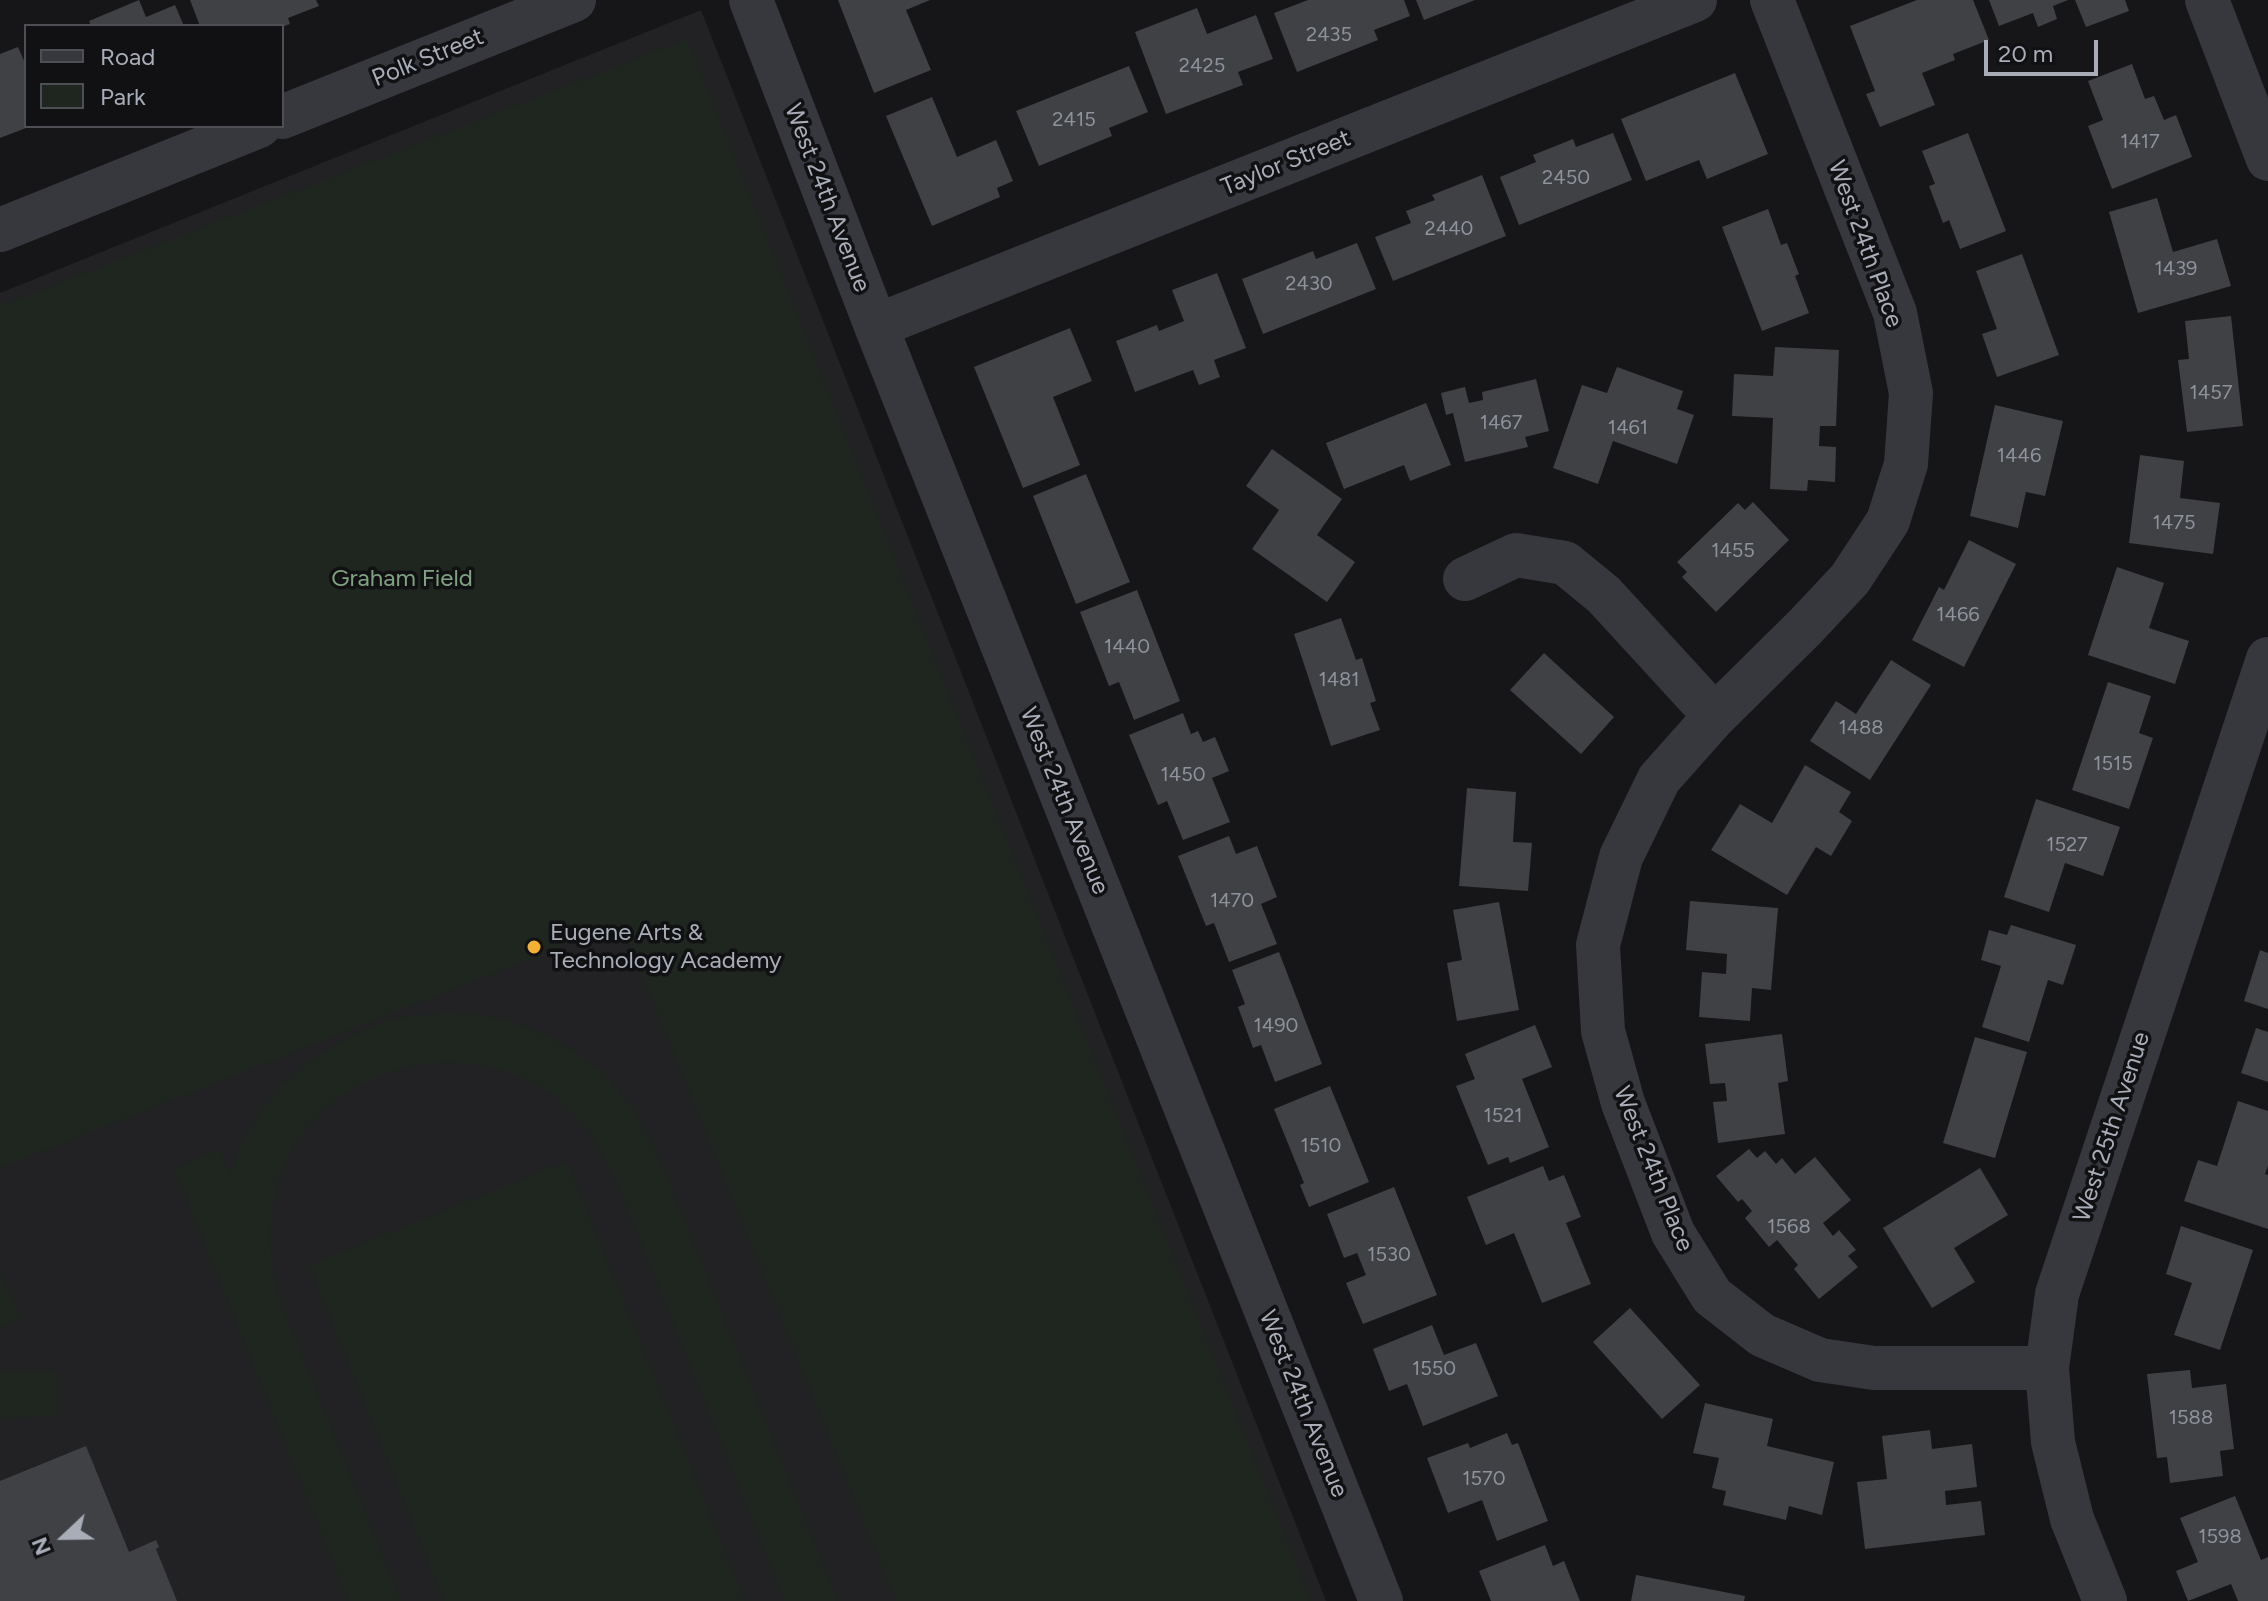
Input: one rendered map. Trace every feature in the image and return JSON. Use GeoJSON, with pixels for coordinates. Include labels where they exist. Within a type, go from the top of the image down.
{"type":"FeatureCollection","features":[{"type":"Feature","properties":{"kind":"street","name":"Polk Street"},"geometry":{"type":"LineString","coordinates":[[284,116],[574,0]]}},
{"type":"Feature","properties":{"kind":"street","name":"West 24th Avenue"},"geometry":{"type":"LineString","coordinates":[[751,0],[876,326],[1381,1601]]}},
{"type":"Feature","properties":{"kind":"street","name":"Taylor Street"},"geometry":{"type":"LineString","coordinates":[[876,326],[1695,0]]}},
{"type":"Feature","properties":{"kind":"street","name":"West 24th Place"},"geometry":{"type":"LineString","coordinates":[[1772,0],[1895,313],[1911,393],[1906,464],[1888,521],[1850,579],[1715,716],[1659,779],[1621,857],[1598,945],[1603,1031],[1623,1103],[1673,1233],[1712,1296],[1762,1335],[1820,1360],[1874,1368],[2047,1368]]}},
{"type":"Feature","properties":{"kind":"street"},"geometry":{"type":"LineString","coordinates":[[2207,0],[2268,159]]}},
{"type":"Feature","properties":{"kind":"street"},"geometry":{"type":"LineString","coordinates":[[0,230],[254,128]]}},
{"type":"Feature","properties":{"kind":"street"},"geometry":{"type":"LineString","coordinates":[[1465,579],[1516,555],[1565,563],[1604,595],[1715,716]]}},
{"type":"Feature","properties":{"kind":"street","name":"West 25th Avenue"},"geometry":{"type":"LineString","coordinates":[[2105,1601],[2072,1519],[2053,1442],[2047,1368],[2057,1294],[2268,659]]}},
{"type":"Feature","properties":{"kind":"shaded area","name":"Graham Field"},"geometry":{"type":"Polygon","coordinates":[[[701,10],[1326,1601],[0,1601],[0,293],[701,10]]]}},
{"type":"Feature","properties":{"kind":"green space","name":"Graham Field"},"geometry":{"type":"Polygon","coordinates":[[[687,39],[1311,1601],[896,1601],[621,923],[0,1168],[0,306],[687,39]]]}},
{"type":"Feature","properties":{"kind":"green space"},"geometry":{"type":"Polygon","coordinates":[[[474,1014],[503,1020],[550,1038],[593,1065],[628,1101],[658,1155],[838,1601],[785,1601],[613,1173],[590,1134],[581,1122],[544,1090],[502,1070],[456,1063],[410,1067],[367,1082],[328,1107],[297,1142],[277,1187],[271,1217],[271,1247],[282,1306],[401,1601],[349,1601],[174,1168],[219,1150],[230,1174],[260,1113],[272,1096],[303,1066],[342,1041],[377,1025],[404,1017],[474,1014]]]}},
{"type":"Feature","properties":{"kind":"green space"},"geometry":{"type":"Polygon","coordinates":[[[567,1161],[745,1601],[444,1601],[309,1265],[567,1161]]]}},
{"type":"Feature","properties":{"kind":"green space"},"geometry":{"type":"Polygon","coordinates":[[[0,1270],[20,1319],[0,1327],[0,1270]]]}},
{"type":"Feature","properties":{"kind":"green space"},"geometry":{"type":"Polygon","coordinates":[[[55,1370],[57,1416],[0,1418],[0,1372],[55,1370]]]}},
{"type":"Feature","properties":{"kind":"building"},"geometry":{"type":"Polygon","coordinates":[[[139,0],[146,17],[175,5],[183,24],[90,24],[89,21],[139,0]]]}},
{"type":"Feature","properties":{"kind":"building"},"geometry":{"type":"Polygon","coordinates":[[[190,0],[316,0],[319,6],[288,18],[290,24],[284,26],[199,24],[190,0]]]}},
{"type":"Feature","properties":{"kind":"building"},"geometry":{"type":"Polygon","coordinates":[[[838,0],[930,0],[906,10],[931,70],[874,93],[838,0]]]}},
{"type":"Feature","properties":{"kind":"building"},"geometry":{"type":"Polygon","coordinates":[[[1308,0],[1404,0],[1410,16],[1374,30],[1378,40],[1297,72],[1274,13],[1308,0]]]}},
{"type":"Feature","properties":{"kind":"building"},"geometry":{"type":"Polygon","coordinates":[[[1416,0],[1475,0],[1424,20],[1416,0]]]}},
{"type":"Feature","properties":{"kind":"building"},"geometry":{"type":"Polygon","coordinates":[[[1917,0],[1973,0],[1989,40],[1953,54],[1955,60],[1922,73],[1935,105],[1880,127],[1866,94],[1875,91],[1850,26],[1917,0]]]}},
{"type":"Feature","properties":{"kind":"building"},"geometry":{"type":"Polygon","coordinates":[[[1989,0],[2068,0],[2053,6],[2057,19],[2038,27],[2033,13],[1999,26],[1989,0]]]}},
{"type":"Feature","properties":{"kind":"building"},"geometry":{"type":"Polygon","coordinates":[[[2075,0],[2125,0],[2129,11],[2086,27],[2075,0]]]}},
{"type":"Feature","properties":{"kind":"building"},"geometry":{"type":"Polygon","coordinates":[[[1197,8],[1207,34],[1256,15],[1273,59],[1238,72],[1243,85],[1166,114],[1135,32],[1197,8]]]}},
{"type":"Feature","properties":{"kind":"building"},"geometry":{"type":"Polygon","coordinates":[[[18,47],[24,60],[26,128],[0,138],[0,54],[18,47]]]}},
{"type":"Feature","properties":{"kind":"building"},"geometry":{"type":"Polygon","coordinates":[[[2132,64],[2145,99],[2154,96],[2164,120],[2176,115],[2192,157],[2112,189],[2088,126],[2103,120],[2088,81],[2132,64]]]}},
{"type":"Feature","properties":{"kind":"building"},"geometry":{"type":"Polygon","coordinates":[[[1129,66],[1148,112],[1109,128],[1112,136],[1039,166],[1016,111],[1129,66]]]}},
{"type":"Feature","properties":{"kind":"building"},"geometry":{"type":"Polygon","coordinates":[[[1735,73],[1768,154],[1707,179],[1699,160],[1646,181],[1621,119],[1735,73]]]}},
{"type":"Feature","properties":{"kind":"building"},"geometry":{"type":"Polygon","coordinates":[[[932,97],[957,157],[996,140],[1013,181],[997,188],[1000,197],[932,226],[886,116],[932,97]]]}},
{"type":"Feature","properties":{"kind":"building"},"geometry":{"type":"Polygon","coordinates":[[[1613,133],[1632,180],[1519,225],[1500,177],[1536,162],[1533,155],[1573,139],[1576,147],[1613,133]]]}},
{"type":"Feature","properties":{"kind":"building"},"geometry":{"type":"Polygon","coordinates":[[[1968,133],[2006,231],[1960,249],[1949,220],[1943,223],[1929,186],[1935,184],[1922,151],[1968,133]]]}},
{"type":"Feature","properties":{"kind":"building"},"geometry":{"type":"Polygon","coordinates":[[[1482,175],[1506,236],[1393,281],[1375,237],[1411,223],[1406,211],[1435,200],[1432,195],[1482,175]]]}},
{"type":"Feature","properties":{"kind":"building"},"geometry":{"type":"Polygon","coordinates":[[[2157,198],[2173,252],[2217,239],[2231,286],[2138,313],[2109,212],[2157,198]]]}},
{"type":"Feature","properties":{"kind":"building"},"geometry":{"type":"Polygon","coordinates":[[[1768,209],[1781,245],[1787,243],[1809,313],[1762,331],[1722,227],[1768,209]]]}},
{"type":"Feature","properties":{"kind":"building"},"geometry":{"type":"Polygon","coordinates":[[[1357,243],[1376,289],[1263,334],[1242,279],[1313,251],[1316,259],[1357,243]]]}},
{"type":"Feature","properties":{"kind":"building"},"geometry":{"type":"Polygon","coordinates":[[[2022,254],[2059,355],[1997,377],[1982,334],[1997,329],[1976,271],[2022,254]]]}},
{"type":"Feature","properties":{"kind":"building"},"geometry":{"type":"Polygon","coordinates":[[[1217,273],[1246,348],[1214,360],[1220,377],[1199,385],[1193,370],[1135,392],[1116,341],[1157,325],[1159,331],[1184,321],[1172,290],[1217,273]]]}},
{"type":"Feature","properties":{"kind":"building"},"geometry":{"type":"Polygon","coordinates":[[[2231,316],[2243,426],[2187,432],[2178,360],[2189,359],[2185,321],[2231,316]]]}},
{"type":"Feature","properties":{"kind":"building"},"geometry":{"type":"Polygon","coordinates":[[[1070,328],[1092,381],[1053,397],[1080,465],[1023,488],[974,367],[1070,328]]]}},
{"type":"Feature","properties":{"kind":"building"},"geometry":{"type":"Polygon","coordinates":[[[1775,347],[1839,350],[1836,426],[1820,426],[1819,446],[1836,447],[1835,482],[1808,480],[1807,491],[1770,489],[1773,418],[1732,416],[1734,374],[1773,376],[1775,347]]]}},
{"type":"Feature","properties":{"kind":"building"},"geometry":{"type":"Polygon","coordinates":[[[1617,367],[1683,391],[1677,409],[1694,415],[1677,464],[1613,441],[1598,484],[1553,468],[1582,385],[1607,393],[1617,367]]]}},
{"type":"Feature","properties":{"kind":"building"},"geometry":{"type":"Polygon","coordinates":[[[1536,379],[1549,431],[1525,437],[1528,447],[1465,462],[1453,413],[1446,415],[1441,393],[1465,387],[1469,403],[1483,400],[1482,392],[1536,379]]]}},
{"type":"Feature","properties":{"kind":"building"},"geometry":{"type":"Polygon","coordinates":[[[1426,403],[1451,465],[1410,481],[1404,465],[1344,489],[1326,443],[1426,403]]]}},
{"type":"Feature","properties":{"kind":"building"},"geometry":{"type":"Polygon","coordinates":[[[1995,405],[2063,421],[2045,496],[2026,492],[2018,528],[1970,516],[1995,405]]]}},
{"type":"Feature","properties":{"kind":"building"},"geometry":{"type":"Polygon","coordinates":[[[1272,449],[1342,499],[1317,535],[1355,562],[1327,602],[1252,549],[1279,510],[1246,486],[1272,449]]]}},
{"type":"Feature","properties":{"kind":"building"},"geometry":{"type":"Polygon","coordinates":[[[2140,455],[2184,461],[2180,498],[2220,503],[2213,554],[2129,543],[2140,455]]]}},
{"type":"Feature","properties":{"kind":"building"},"geometry":{"type":"Polygon","coordinates":[[[1086,474],[1130,582],[1076,604],[1033,496],[1086,474]]]}},
{"type":"Feature","properties":{"kind":"building"},"geometry":{"type":"Polygon","coordinates":[[[1753,502],[1789,540],[1716,612],[1682,577],[1687,572],[1677,562],[1738,503],[1745,510],[1753,502]]]}},
{"type":"Feature","properties":{"kind":"building"},"geometry":{"type":"Polygon","coordinates":[[[1969,540],[2016,564],[1964,667],[1912,640],[1939,587],[1944,590],[1969,540]]]}},
{"type":"Feature","properties":{"kind":"building"},"geometry":{"type":"Polygon","coordinates":[[[2117,567],[2164,583],[2149,628],[2189,641],[2175,684],[2088,655],[2117,567]]]}},
{"type":"Feature","properties":{"kind":"building"},"geometry":{"type":"Polygon","coordinates":[[[1137,590],[1180,701],[1134,720],[1119,682],[1109,686],[1080,612],[1137,590]]]}},
{"type":"Feature","properties":{"kind":"building"},"geometry":{"type":"Polygon","coordinates":[[[1341,618],[1356,660],[1362,658],[1376,701],[1370,703],[1380,730],[1331,746],[1294,634],[1341,618]]]}},
{"type":"Feature","properties":{"kind":"building"},"geometry":{"type":"Polygon","coordinates":[[[1544,653],[1614,717],[1581,754],[1510,690],[1544,653]]]}},
{"type":"Feature","properties":{"kind":"building"},"geometry":{"type":"Polygon","coordinates":[[[1891,660],[1931,685],[1870,780],[1810,741],[1836,701],[1856,714],[1891,660]]]}},
{"type":"Feature","properties":{"kind":"building"},"geometry":{"type":"Polygon","coordinates":[[[2108,682],[2151,696],[2139,733],[2153,738],[2129,809],[2072,790],[2108,682]]]}},
{"type":"Feature","properties":{"kind":"building"},"geometry":{"type":"Polygon","coordinates":[[[1183,713],[1191,734],[1198,731],[1203,742],[1215,737],[1229,771],[1212,778],[1230,822],[1183,840],[1167,801],[1158,805],[1129,735],[1183,713]]]}},
{"type":"Feature","properties":{"kind":"building"},"geometry":{"type":"Polygon","coordinates":[[[1805,765],[1851,792],[1839,812],[1852,821],[1831,856],[1816,847],[1787,895],[1711,850],[1740,804],[1772,823],[1805,765]]]}},
{"type":"Feature","properties":{"kind":"building"},"geometry":{"type":"Polygon","coordinates":[[[1467,788],[1516,792],[1513,842],[1532,843],[1528,891],[1459,886],[1467,788]]]}},
{"type":"Feature","properties":{"kind":"building"},"geometry":{"type":"Polygon","coordinates":[[[2036,799],[2120,827],[2103,876],[2065,863],[2049,912],[2004,897],[2036,799]]]}},
{"type":"Feature","properties":{"kind":"building"},"geometry":{"type":"Polygon","coordinates":[[[1229,836],[1236,854],[1257,846],[1277,897],[1261,904],[1277,944],[1229,962],[1214,923],[1206,926],[1178,856],[1229,836]]]}},
{"type":"Feature","properties":{"kind":"building"},"geometry":{"type":"Polygon","coordinates":[[[1690,901],[1778,908],[1771,990],[1752,988],[1750,1021],[1699,1017],[1702,972],[1726,974],[1727,954],[1686,950],[1690,901]]]}},
{"type":"Feature","properties":{"kind":"building"},"geometry":{"type":"Polygon","coordinates":[[[1499,902],[1519,1010],[1457,1021],[1447,963],[1462,960],[1453,910],[1499,902]]]}},
{"type":"Feature","properties":{"kind":"building"},"geometry":{"type":"Polygon","coordinates":[[[2011,925],[2076,945],[2063,985],[2048,980],[2029,1042],[1982,1027],[2001,966],[1981,960],[1989,930],[2007,935],[2011,925]]]}},
{"type":"Feature","properties":{"kind":"building"},"geometry":{"type":"Polygon","coordinates":[[[2260,950],[2268,953],[2268,1009],[2244,1001],[2260,950]]]}},
{"type":"Feature","properties":{"kind":"building"},"geometry":{"type":"Polygon","coordinates":[[[1279,952],[1322,1064],[1275,1082],[1261,1045],[1253,1048],[1238,1007],[1245,1004],[1232,970],[1279,952]]]}},
{"type":"Feature","properties":{"kind":"building"},"geometry":{"type":"Polygon","coordinates":[[[1535,1025],[1552,1067],[1522,1079],[1549,1147],[1510,1163],[1508,1157],[1488,1165],[1456,1086],[1475,1079],[1465,1054],[1535,1025]]]}},
{"type":"Feature","properties":{"kind":"building"},"geometry":{"type":"Polygon","coordinates":[[[2256,1028],[2268,1032],[2268,1082],[2241,1073],[2256,1028]]]}},
{"type":"Feature","properties":{"kind":"building"},"geometry":{"type":"Polygon","coordinates":[[[1782,1034],[1788,1081],[1778,1083],[1785,1134],[1718,1143],[1713,1102],[1727,1101],[1725,1083],[1710,1084],[1705,1044],[1782,1034]]]}},
{"type":"Feature","properties":{"kind":"building"},"geometry":{"type":"Polygon","coordinates":[[[1975,1037],[2027,1052],[1995,1158],[1943,1143],[1975,1037]]]}},
{"type":"Feature","properties":{"kind":"building"},"geometry":{"type":"Polygon","coordinates":[[[1330,1086],[1369,1182],[1309,1207],[1300,1185],[1304,1183],[1274,1109],[1330,1086]]]}},
{"type":"Feature","properties":{"kind":"building"},"geometry":{"type":"Polygon","coordinates":[[[2238,1101],[2268,1111],[2268,1166],[2265,1174],[2268,1175],[2268,1229],[2184,1201],[2198,1160],[2217,1166],[2238,1101]]]}},
{"type":"Feature","properties":{"kind":"building"},"geometry":{"type":"Polygon","coordinates":[[[1749,1149],[1757,1158],[1765,1151],[1776,1164],[1782,1158],[1795,1174],[1815,1157],[1851,1200],[1823,1223],[1833,1236],[1839,1230],[1856,1250],[1848,1256],[1858,1267],[1819,1299],[1794,1269],[1798,1265],[1777,1240],[1769,1247],[1745,1218],[1752,1211],[1742,1199],[1738,1202],[1716,1176],[1749,1149]]]}},
{"type":"Feature","properties":{"kind":"building"},"geometry":{"type":"Polygon","coordinates":[[[1543,1166],[1549,1181],[1564,1175],[1581,1217],[1566,1223],[1591,1284],[1542,1303],[1514,1233],[1486,1245],[1467,1197],[1543,1166]]]}},
{"type":"Feature","properties":{"kind":"building"},"geometry":{"type":"Polygon","coordinates":[[[1980,1168],[2008,1215],[1954,1248],[1975,1282],[1932,1308],[1883,1228],[1980,1168]]]}},
{"type":"Feature","properties":{"kind":"building"},"geometry":{"type":"Polygon","coordinates":[[[1394,1187],[1437,1295],[1363,1324],[1346,1283],[1366,1275],[1357,1253],[1344,1258],[1327,1214],[1394,1187]]]}},
{"type":"Feature","properties":{"kind":"building"},"geometry":{"type":"Polygon","coordinates":[[[2181,1226],[2253,1250],[2220,1350],[2174,1335],[2192,1283],[2166,1274],[2181,1226]]]}},
{"type":"Feature","properties":{"kind":"building"},"geometry":{"type":"Polygon","coordinates":[[[1630,1308],[1700,1385],[1662,1419],[1593,1342],[1630,1308]]]}},
{"type":"Feature","properties":{"kind":"building"},"geometry":{"type":"Polygon","coordinates":[[[1432,1325],[1444,1355],[1476,1343],[1498,1396],[1423,1426],[1407,1384],[1389,1391],[1373,1349],[1432,1325]]]}},
{"type":"Feature","properties":{"kind":"building"},"geometry":{"type":"Polygon","coordinates":[[[2190,1370],[2192,1388],[2226,1384],[2234,1449],[2220,1451],[2223,1476],[2170,1483],[2167,1457],[2157,1458],[2147,1374],[2190,1370]]]}},
{"type":"Feature","properties":{"kind":"building"},"geometry":{"type":"Polygon","coordinates":[[[1705,1403],[1773,1419],[1767,1446],[1834,1462],[1822,1515],[1789,1506],[1786,1520],[1723,1505],[1726,1491],[1712,1488],[1719,1458],[1693,1453],[1705,1403]]]}},
{"type":"Feature","properties":{"kind":"building"},"geometry":{"type":"Polygon","coordinates":[[[1930,1430],[1932,1449],[1972,1444],[1977,1487],[1945,1491],[1946,1505],[1981,1501],[1985,1535],[1865,1549],[1857,1482],[1887,1479],[1882,1436],[1930,1430]]]}},
{"type":"Feature","properties":{"kind":"building"},"geometry":{"type":"Polygon","coordinates":[[[1507,1433],[1512,1445],[1518,1443],[1548,1521],[1497,1541],[1482,1500],[1448,1513],[1427,1458],[1468,1443],[1470,1448],[1507,1433]]]}},
{"type":"Feature","properties":{"kind":"building"},"geometry":{"type":"Polygon","coordinates":[[[86,1446],[129,1552],[156,1540],[159,1547],[156,1549],[177,1601],[0,1601],[0,1481],[86,1446]]]}},
{"type":"Feature","properties":{"kind":"building"},"geometry":{"type":"Polygon","coordinates":[[[2235,1496],[2261,1560],[2268,1557],[2268,1601],[2238,1601],[2231,1584],[2188,1601],[2176,1571],[2198,1562],[2180,1518],[2235,1496]]]}},
{"type":"Feature","properties":{"kind":"building"},"geometry":{"type":"Polygon","coordinates":[[[1545,1545],[1553,1566],[1564,1561],[1580,1601],[1491,1601],[1479,1571],[1545,1545]]]}},
{"type":"Feature","properties":{"kind":"building"},"geometry":{"type":"Polygon","coordinates":[[[1636,1575],[1745,1596],[1744,1601],[1631,1601],[1636,1575]]]}},
{"type":"Feature","properties":{"kind":"place","name":"Eugene Arts & Technology Academy"},"geometry":{"type":"Point","coordinates":[534,947]}}]}
